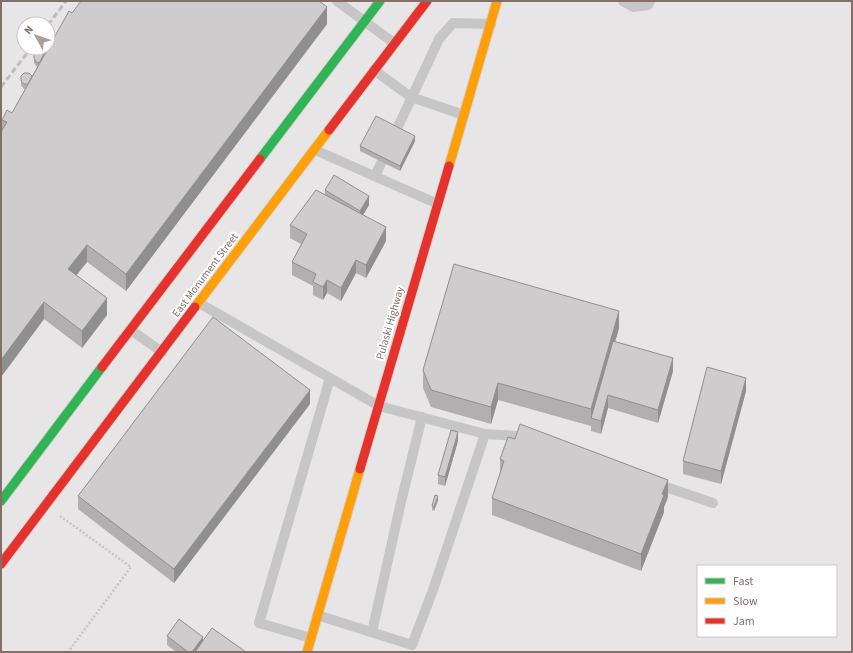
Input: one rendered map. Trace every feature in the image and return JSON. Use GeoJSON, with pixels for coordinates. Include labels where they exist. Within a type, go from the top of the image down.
{"type":"FeatureCollection","features":[{"type":"Feature","properties":{"kind":"main road"},"geometry":{"type":"LineString","coordinates":[[1,501],[380,1]]}},
{"type":"Feature","properties":{"kind":"main road","name":"East Monument Street"},"geometry":{"type":"LineString","coordinates":[[1,564],[426,1]]}},
{"type":"Feature","properties":{"kind":"main road","name":"Pulaski Highway"},"geometry":{"type":"LineString","coordinates":[[307,652],[498,1]]}},
{"type":"Feature","properties":{"kind":"lane"},"geometry":{"type":"LineString","coordinates":[[337,1],[394,44]]}},
{"type":"Feature","properties":{"kind":"lane"},"geometry":{"type":"LineString","coordinates":[[623,1],[634,7],[648,5],[650,1]]}},
{"type":"Feature","properties":{"kind":"lane"},"geometry":{"type":"LineString","coordinates":[[375,176],[439,39],[453,23],[491,24]]}},
{"type":"Feature","properties":{"kind":"lane"},"geometry":{"type":"LineString","coordinates":[[374,70],[411,98],[464,115]]}},
{"type":"Feature","properties":{"kind":"lane"},"geometry":{"type":"LineString","coordinates":[[315,150],[438,204]]}},
{"type":"Feature","properties":{"kind":"lane"},"geometry":{"type":"LineString","coordinates":[[198,303],[379,406],[485,434],[518,436],[540,444]]}},
{"type":"Feature","properties":{"kind":"lane"},"geometry":{"type":"LineString","coordinates":[[131,330],[162,352]]}},
{"type":"Feature","properties":{"kind":"lane"},"geometry":{"type":"LineString","coordinates":[[311,638],[259,623],[330,378]]}},
{"type":"Feature","properties":{"kind":"lane"},"geometry":{"type":"LineString","coordinates":[[372,632],[401,502],[422,417]]}},
{"type":"Feature","properties":{"kind":"lane"},"geometry":{"type":"LineString","coordinates":[[317,616],[412,645],[433,590],[485,434]]}},
{"type":"Feature","properties":{"kind":"lane"},"geometry":{"type":"LineString","coordinates":[[645,480],[713,503]]}},
{"type":"Feature","properties":{"kind":"path"},"geometry":{"type":"LineString","coordinates":[[46,505],[131,567],[68,652]]}},
{"type":"Feature","properties":{"kind":"shaded area"},"geometry":{"type":"Polygon","coordinates":[[[1,1],[852,1],[852,652],[1,652],[1,1]]]}},
{"type":"Feature","properties":{"kind":"building"},"geometry":{"type":"Polygon","coordinates":[[[81,1],[319,1],[327,7],[126,274],[87,245],[68,269],[107,298],[82,331],[44,302],[1,360],[1,132],[7,122],[2,120],[7,110],[12,113],[44,56],[56,56],[56,34],[69,11],[72,13],[81,1]]]}},
{"type":"Feature","properties":{"kind":"building"},"geometry":{"type":"Polygon","coordinates":[[[34,56],[43,56],[39,63],[36,62],[34,56]]]}},
{"type":"Feature","properties":{"kind":"building"},"geometry":{"type":"Polygon","coordinates":[[[24,73],[29,73],[32,76],[28,84],[24,84],[21,81],[21,76],[24,73]]]}},
{"type":"Feature","properties":{"kind":"building"},"geometry":{"type":"Polygon","coordinates":[[[376,116],[415,136],[400,166],[360,146],[376,116]]]}},
{"type":"Feature","properties":{"kind":"building"},"geometry":{"type":"Polygon","coordinates":[[[334,175],[369,196],[360,211],[325,190],[334,175]]]}},
{"type":"Feature","properties":{"kind":"building"},"geometry":{"type":"Polygon","coordinates":[[[316,190],[386,227],[366,265],[356,260],[341,288],[327,280],[323,287],[313,282],[316,274],[292,262],[307,234],[290,225],[316,190]]]}},
{"type":"Feature","properties":{"kind":"building"},"geometry":{"type":"Polygon","coordinates":[[[454,264],[619,311],[591,409],[498,383],[491,407],[431,390],[423,370],[454,264]]]}},
{"type":"Feature","properties":{"kind":"building"},"geometry":{"type":"Polygon","coordinates":[[[213,317],[310,390],[174,569],[78,496],[213,317]]]}},
{"type":"Feature","properties":{"kind":"building"},"geometry":{"type":"Polygon","coordinates":[[[613,341],[673,358],[658,410],[608,395],[601,421],[591,418],[613,341]]]}},
{"type":"Feature","properties":{"kind":"building"},"geometry":{"type":"Polygon","coordinates":[[[707,367],[746,378],[721,471],[683,461],[707,367]]]}},
{"type":"Feature","properties":{"kind":"building"},"geometry":{"type":"Polygon","coordinates":[[[520,424],[668,480],[662,494],[664,495],[641,554],[492,498],[504,461],[500,459],[508,437],[515,439],[520,424]]]}},
{"type":"Feature","properties":{"kind":"building"},"geometry":{"type":"Polygon","coordinates":[[[451,430],[458,432],[445,477],[438,475],[451,430]]]}},
{"type":"Feature","properties":{"kind":"building"},"geometry":{"type":"Polygon","coordinates":[[[435,495],[438,496],[434,507],[432,506],[435,495]]]}},
{"type":"Feature","properties":{"kind":"building"},"geometry":{"type":"Polygon","coordinates":[[[179,619],[203,637],[192,652],[188,652],[167,636],[179,619]]]}},
{"type":"Feature","properties":{"kind":"building"},"geometry":{"type":"Polygon","coordinates":[[[212,628],[246,652],[195,652],[212,628]]]}},
{"type":"Feature","properties":{"kind":"railway"},"geometry":{"type":"LineString","coordinates":[[55,16],[66,1]]}},
{"type":"Feature","properties":{"kind":"railway"},"geometry":{"type":"LineString","coordinates":[[1,87],[25,56]]}},
{"type":"Feature","properties":{"kind":"traffic: fast"},"geometry":{"type":"LineString","coordinates":[[260,159],[380,1]]}},
{"type":"Feature","properties":{"kind":"traffic: fast"},"geometry":{"type":"LineString","coordinates":[[1,501],[102,367]]}},
{"type":"Feature","properties":{"kind":"traffic: slow"},"geometry":{"type":"LineString","coordinates":[[449,166],[497,1]]}},
{"type":"Feature","properties":{"kind":"traffic: slow"},"geometry":{"type":"LineString","coordinates":[[195,307],[329,130]]}},
{"type":"Feature","properties":{"kind":"traffic: slow"},"geometry":{"type":"LineString","coordinates":[[307,652],[360,469]]}},
{"type":"Feature","properties":{"kind":"traffic: jam"},"geometry":{"type":"LineString","coordinates":[[329,130],[427,1]]}},
{"type":"Feature","properties":{"kind":"traffic: jam"},"geometry":{"type":"LineString","coordinates":[[102,367],[260,159]]}},
{"type":"Feature","properties":{"kind":"traffic: jam"},"geometry":{"type":"LineString","coordinates":[[360,469],[449,166]]}},
{"type":"Feature","properties":{"kind":"traffic: jam"},"geometry":{"type":"LineString","coordinates":[[1,564],[195,307]]}}]}
